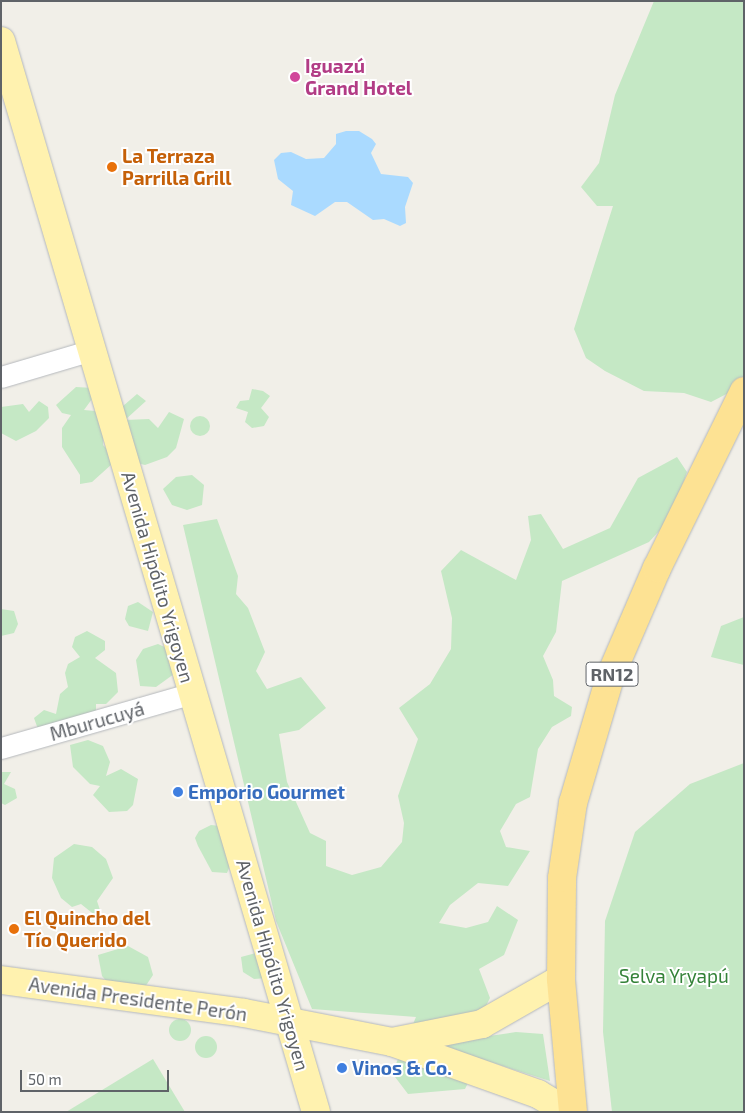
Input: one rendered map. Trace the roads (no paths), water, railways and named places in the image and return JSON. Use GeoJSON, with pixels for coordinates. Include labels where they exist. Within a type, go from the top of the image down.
{"type":"FeatureCollection","features":[{"type":"Feature","properties":{"kind":"highway","name":"RN12"},"geometry":{"type":"LineString","coordinates":[[573,1112],[561,979],[562,878],[573,803],[602,696],[661,561],[744,391]]}},
{"type":"Feature","properties":{"kind":"main road","name":"Avenida Hipólito Yrigoyen"},"geometry":{"type":"LineString","coordinates":[[1,41],[316,1112]]}},
{"type":"Feature","properties":{"kind":"main road","name":"Avenida Presidente Perón"},"geometry":{"type":"LineString","coordinates":[[392,1042],[482,1024],[561,979]]}},
{"type":"Feature","properties":{"kind":"main road","name":"Avenida Presidente Perón"},"geometry":{"type":"LineString","coordinates":[[1,980],[290,1021],[392,1042],[538,1094],[568,1112]]}},
{"type":"Feature","properties":{"kind":"street"},"geometry":{"type":"LineString","coordinates":[[1,378],[92,350]]}},
{"type":"Feature","properties":{"kind":"street","name":"Mburucuyá"},"geometry":{"type":"LineString","coordinates":[[1,748],[193,693]]}},
{"type":"Feature","properties":{"kind":"water"},"geometry":{"type":"Polygon","coordinates":[[[346,131],[359,131],[372,139],[376,144],[371,153],[381,174],[408,177],[413,183],[405,207],[406,223],[400,226],[384,219],[373,220],[347,202],[335,202],[315,216],[291,205],[293,191],[278,179],[274,160],[281,153],[291,152],[306,159],[324,158],[336,144],[336,134],[346,131]]]}},
{"type":"Feature","properties":{"kind":"place","name":"Iguazú Grand Hotel"},"geometry":{"type":"Point","coordinates":[295,77]}},
{"type":"Feature","properties":{"kind":"place","name":"La Terraza Parrilla Grill"},"geometry":{"type":"Point","coordinates":[112,167]}},
{"type":"Feature","properties":{"kind":"place","name":"Emporio Gourmet"},"geometry":{"type":"Point","coordinates":[178,792]}},
{"type":"Feature","properties":{"kind":"place","name":"El Quincho del Tío Querido"},"geometry":{"type":"Point","coordinates":[14,929]}},
{"type":"Feature","properties":{"kind":"place","name":"Vinos & Co."},"geometry":{"type":"Point","coordinates":[342,1068]}},
{"type":"Feature","properties":{"kind":"park label","name":"Selva Yryapú"},"geometry":{"type":"Point","coordinates":[674,976]}}]}
